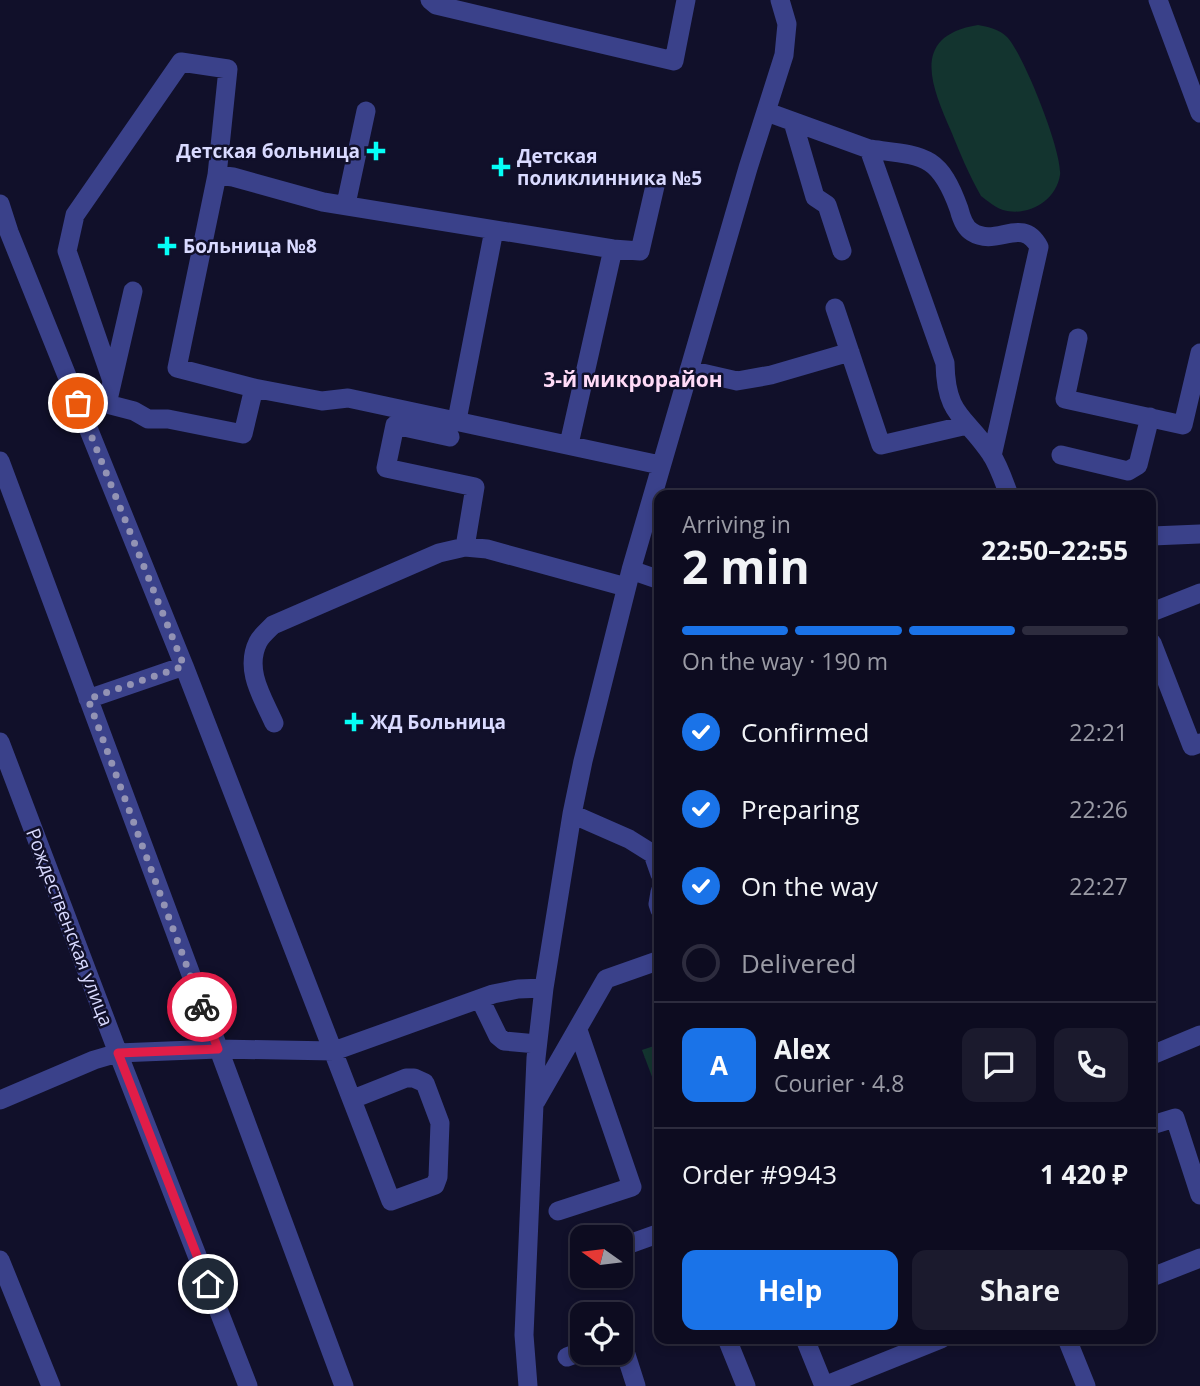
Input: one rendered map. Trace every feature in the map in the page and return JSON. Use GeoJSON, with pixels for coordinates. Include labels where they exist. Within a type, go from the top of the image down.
{"type":"FeatureCollection","features":[{"type":"Feature","properties":{"kind":"street"},"geometry":{"type":"LineString","coordinates":[[430,0],[436,5],[674,61],[687,0]]}},
{"type":"Feature","properties":{"kind":"street"},"geometry":{"type":"LineString","coordinates":[[528,1386],[524,1335],[537,1044],[572,814],[628,578],[787,39],[787,24],[780,0]]}},
{"type":"Feature","properties":{"kind":"street"},"geometry":{"type":"LineString","coordinates":[[1158,0],[1200,113]]}},
{"type":"Feature","properties":{"kind":"street"},"geometry":{"type":"LineString","coordinates":[[113,381],[67,251],[75,215],[181,62],[228,69],[217,175],[177,368],[254,388],[321,401],[348,398],[453,429]]}},
{"type":"Feature","properties":{"kind":"street"},"geometry":{"type":"LineString","coordinates":[[346,204],[366,111]]}},
{"type":"Feature","properties":{"kind":"street"},"geometry":{"type":"LineString","coordinates":[[767,113],[869,149],[921,156],[936,164],[947,181],[969,231],[984,237],[1022,231],[1033,237],[1039,247],[992,456]]}},
{"type":"Feature","properties":{"kind":"street"},"geometry":{"type":"LineString","coordinates":[[793,122],[815,197],[827,205],[842,251]]}},
{"type":"Feature","properties":{"kind":"street"},"geometry":{"type":"LineString","coordinates":[[869,149],[946,363],[946,386],[950,401],[992,456],[1007,490]]}},
{"type":"Feature","properties":{"kind":"street"},"geometry":{"type":"LineString","coordinates":[[217,175],[323,202],[613,249],[640,251],[655,186]]}},
{"type":"Feature","properties":{"kind":"street"},"geometry":{"type":"LineString","coordinates":[[0,204],[9,257],[184,666],[353,1099],[390,1201],[435,1185],[438,1177],[440,1123],[425,1083],[406,1078],[353,1099]]}},
{"type":"Feature","properties":{"kind":"street"},"geometry":{"type":"LineString","coordinates":[[453,429],[494,230]]}},
{"type":"Feature","properties":{"kind":"street"},"geometry":{"type":"LineString","coordinates":[[569,444],[613,249]]}},
{"type":"Feature","properties":{"kind":"street"},"geometry":{"type":"LineString","coordinates":[[133,291],[107,404],[134,411],[148,419],[168,419],[243,434],[254,388]]}},
{"type":"Feature","properties":{"kind":"street"},"geometry":{"type":"LineString","coordinates":[[835,308],[881,445],[967,425]]}},
{"type":"Feature","properties":{"kind":"street"},"geometry":{"type":"LineString","coordinates":[[1078,338],[1065,399],[1183,425],[1200,353]]}},
{"type":"Feature","properties":{"kind":"street"},"geometry":{"type":"LineString","coordinates":[[688,370],[737,382],[850,352]]}},
{"type":"Feature","properties":{"kind":"street"},"geometry":{"type":"LineString","coordinates":[[1061,455],[1128,471],[1138,465],[1150,418]]}},
{"type":"Feature","properties":{"kind":"street"},"geometry":{"type":"LineString","coordinates":[[465,547],[475,486],[386,468],[395,425],[453,429],[569,444],[660,465]]}},
{"type":"Feature","properties":{"kind":"street"},"geometry":{"type":"LineString","coordinates":[[0,461],[344,1386]]}},
{"type":"Feature","properties":{"kind":"street"},"geometry":{"type":"LineString","coordinates":[[1156,536],[1200,534]]}},
{"type":"Feature","properties":{"kind":"street"},"geometry":{"type":"LineString","coordinates":[[274,723],[254,681],[253,661],[258,642],[273,625],[439,553],[465,547],[487,549],[628,578],[654,580]]}},
{"type":"Feature","properties":{"kind":"street"},"geometry":{"type":"LineString","coordinates":[[1156,610],[1200,593]]}},
{"type":"Feature","properties":{"kind":"street"},"geometry":{"type":"LineString","coordinates":[[1156,653],[1192,746],[1200,743]]}},
{"type":"Feature","properties":{"kind":"street"},"geometry":{"type":"LineString","coordinates":[[88,699],[184,666]]}},
{"type":"Feature","properties":{"kind":"street","name":"Рождественская улица"},"geometry":{"type":"LineString","coordinates":[[0,742],[248,1386]]}},
{"type":"Feature","properties":{"kind":"street"},"geometry":{"type":"LineString","coordinates":[[572,814],[629,839],[654,857]]}},
{"type":"Feature","properties":{"kind":"street"},"geometry":{"type":"LineString","coordinates":[[534,1105],[606,979],[654,962]]}},
{"type":"Feature","properties":{"kind":"street"},"geometry":{"type":"LineString","coordinates":[[0,1100],[94,1060],[118,1053],[218,1049],[334,1051],[480,999],[518,989],[544,988]]}},
{"type":"Feature","properties":{"kind":"street"},"geometry":{"type":"LineString","coordinates":[[480,999],[503,1041],[537,1044]]}},
{"type":"Feature","properties":{"kind":"street"},"geometry":{"type":"LineString","coordinates":[[558,1211],[632,1187],[578,1030]]}},
{"type":"Feature","properties":{"kind":"street"},"geometry":{"type":"LineString","coordinates":[[1156,1053],[1200,1035]]}},
{"type":"Feature","properties":{"kind":"street"},"geometry":{"type":"LineString","coordinates":[[1156,1124],[1175,1118],[1200,1195]]}},
{"type":"Feature","properties":{"kind":"street"},"geometry":{"type":"LineString","coordinates":[[634,1242],[654,1235]]}},
{"type":"Feature","properties":{"kind":"street"},"geometry":{"type":"LineString","coordinates":[[1156,1275],[1200,1258]]}},
{"type":"Feature","properties":{"kind":"street"},"geometry":{"type":"LineString","coordinates":[[0,1260],[51,1386]]}},
{"type":"Feature","properties":{"kind":"street"},"geometry":{"type":"LineString","coordinates":[[729,1344],[746,1386]]}},
{"type":"Feature","properties":{"kind":"street"},"geometry":{"type":"LineString","coordinates":[[807,1344],[824,1385],[928,1344]]}},
{"type":"Feature","properties":{"kind":"street"},"geometry":{"type":"LineString","coordinates":[[1069,1344],[1086,1386]]}},
{"type":"Feature","properties":{"kind":"street"},"geometry":{"type":"LineString","coordinates":[[629,1365],[636,1386]]}},
{"type":"Feature","properties":{"kind":"green space"},"geometry":{"type":"Polygon","coordinates":[[[978,25],[1001,32],[1014,47],[1041,104],[1055,146],[1060,175],[1057,184],[1047,199],[1031,209],[1012,212],[1003,210],[981,196],[965,164],[933,81],[934,52],[942,40],[956,31],[978,25]]]}},
{"type":"Feature","properties":{"kind":"green space"},"geometry":{"type":"Polygon","coordinates":[[[654,1046],[654,1082],[642,1050],[654,1046]]]}},
{"type":"Feature","properties":{"kind":"way so far"},"geometry":{"type":"LineString","coordinates":[[78,403],[184,666],[88,699],[202,1007]]}},
{"type":"Feature","properties":{"kind":"place","name":"Детская больница"},"geometry":{"type":"Point","coordinates":[376,151]}},
{"type":"Feature","properties":{"kind":"place","name":"Детская поликлинника №5"},"geometry":{"type":"Point","coordinates":[501,167]}},
{"type":"Feature","properties":{"kind":"place","name":"Больница №8"},"geometry":{"type":"Point","coordinates":[167,246]}},
{"type":"Feature","properties":{"kind":"place","name":"ЖД Больница"},"geometry":{"type":"Point","coordinates":[354,722]}},
{"type":"Feature","properties":{"kind":"district","name":"3-й микрорайон"},"geometry":{"type":"Point","coordinates":[633,379]}},
{"type":"Feature","properties":{"kind":"route"},"geometry":{"type":"LineString","coordinates":[[202,1007],[218,1049],[118,1053],[208,1284]]}}]}
